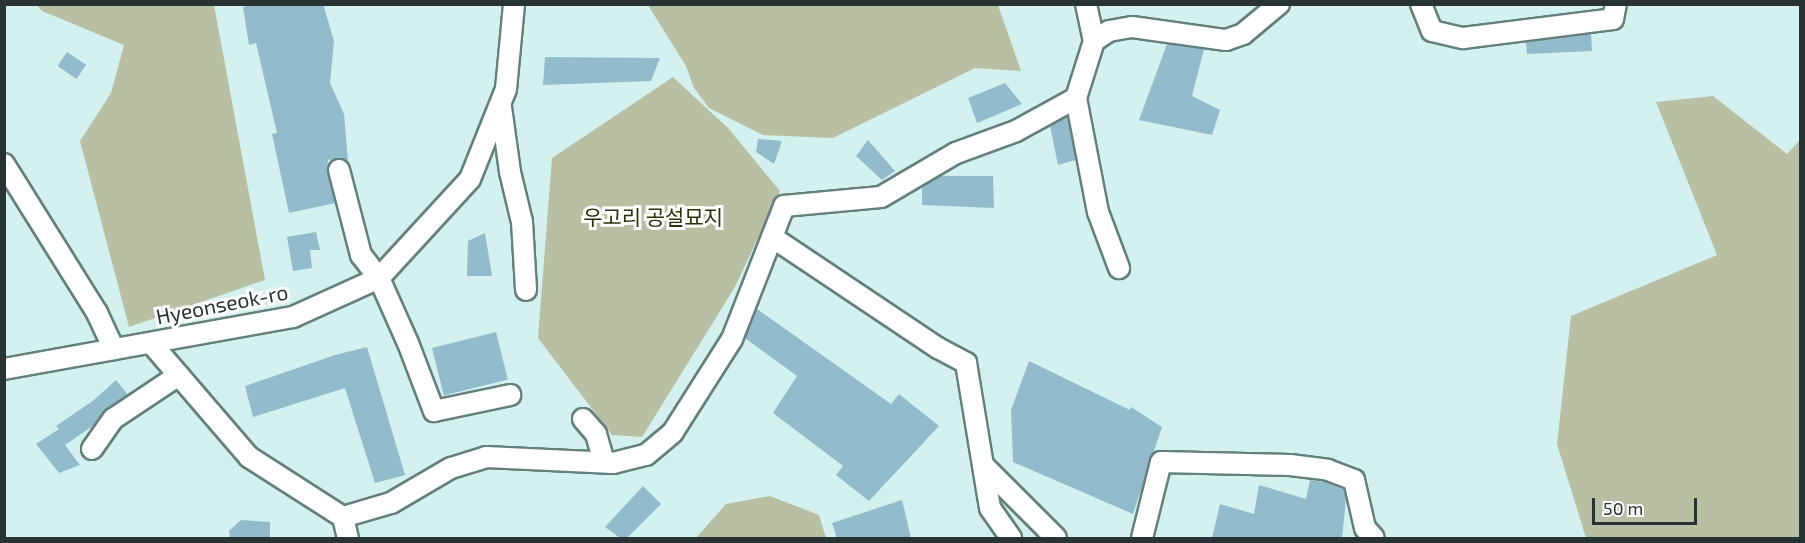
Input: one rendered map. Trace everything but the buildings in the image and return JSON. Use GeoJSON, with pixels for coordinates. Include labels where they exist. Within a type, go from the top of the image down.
{"type":"FeatureCollection","features":[{"type":"Feature","properties":{"kind":"street","name":"Hyeonseok-ro"},"geometry":{"type":"LineString","coordinates":[[4,369],[293,317],[379,278],[470,179],[506,89],[514,4]]}},
{"type":"Feature","properties":{"kind":"street"},"geometry":{"type":"LineString","coordinates":[[1086,4],[1094,41],[1076,98],[1098,212],[1119,268]]}},
{"type":"Feature","properties":{"kind":"street"},"geometry":{"type":"LineString","coordinates":[[1094,41],[1109,30],[1132,27],[1226,40],[1243,34],[1279,4]]}},
{"type":"Feature","properties":{"kind":"street"},"geometry":{"type":"LineString","coordinates":[[1421,4],[1432,30],[1463,38],[1613,19],[1616,4]]}},
{"type":"Feature","properties":{"kind":"street"},"geometry":{"type":"LineString","coordinates":[[343,518],[391,503],[451,468],[486,457],[604,462],[646,455],[673,432],[732,339],[784,206],[881,197],[956,153],[1016,132],[1076,98]]}},
{"type":"Feature","properties":{"kind":"street"},"geometry":{"type":"LineString","coordinates":[[501,105],[510,172],[522,222],[526,290]]}},
{"type":"Feature","properties":{"kind":"street"},"geometry":{"type":"LineString","coordinates":[[4,164],[97,312],[114,350]]}},
{"type":"Feature","properties":{"kind":"street"},"geometry":{"type":"LineString","coordinates":[[339,170],[361,255],[379,278],[408,343],[434,411],[510,395]]}},
{"type":"Feature","properties":{"kind":"street"},"geometry":{"type":"LineString","coordinates":[[772,237],[938,348],[966,363],[990,508],[1011,538]]}},
{"type":"Feature","properties":{"kind":"street"},"geometry":{"type":"LineString","coordinates":[[151,343],[249,457],[343,518],[348,538]]}},
{"type":"Feature","properties":{"kind":"street"},"geometry":{"type":"LineString","coordinates":[[92,449],[113,419],[178,375]]}},
{"type":"Feature","properties":{"kind":"street"},"geometry":{"type":"LineString","coordinates":[[583,419],[596,434],[604,462]]}},
{"type":"Feature","properties":{"kind":"street"},"geometry":{"type":"LineString","coordinates":[[1142,538],[1161,462],[1290,465],[1328,470],[1354,480],[1365,528],[1374,538]]}},
{"type":"Feature","properties":{"kind":"street"},"geometry":{"type":"LineString","coordinates":[[983,465],[1056,538]]}},
{"type":"Feature","properties":{"kind":"green space"},"geometry":{"type":"Polygon","coordinates":[[[37,5],[214,5],[265,280],[129,327],[80,141],[111,93],[124,45],[42,11],[37,5]]]}},
{"type":"Feature","properties":{"kind":"green space"},"geometry":{"type":"Polygon","coordinates":[[[648,5],[998,5],[1021,71],[975,68],[833,138],[763,135],[709,108],[694,88],[686,66],[648,5]]]}},
{"type":"Feature","properties":{"kind":"green space","name":"우고리 공설묘지"},"geometry":{"type":"Polygon","coordinates":[[[673,77],[728,128],[780,191],[735,287],[642,437],[612,435],[538,338],[552,158],[673,77]]]}},
{"type":"Feature","properties":{"kind":"green space"},"geometry":{"type":"Polygon","coordinates":[[[1713,96],[1787,154],[1800,140],[1800,538],[1586,538],[1557,444],[1571,316],[1717,255],[1656,102],[1713,96]]]}},
{"type":"Feature","properties":{"kind":"green space"},"geometry":{"type":"Polygon","coordinates":[[[770,496],[819,515],[826,538],[696,538],[726,504],[770,496]]]}}]}
